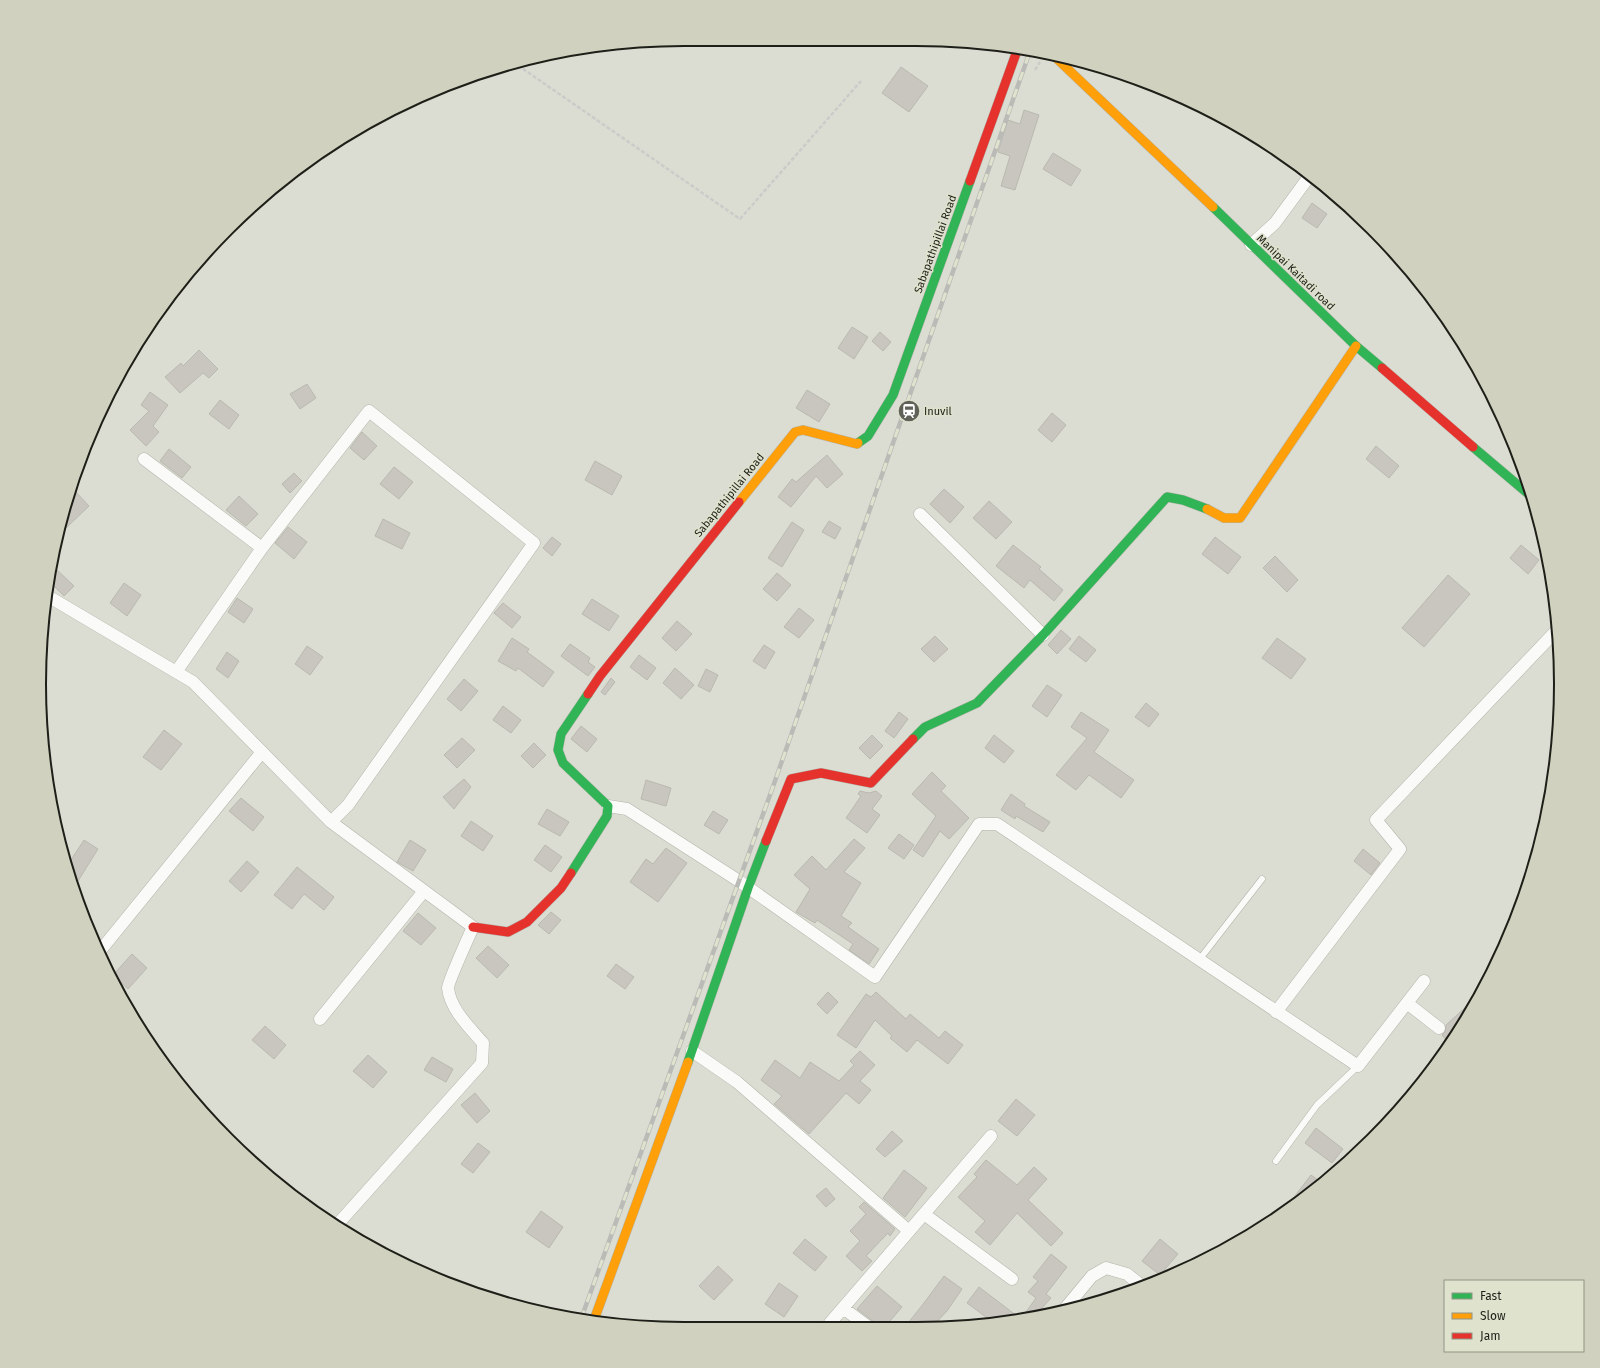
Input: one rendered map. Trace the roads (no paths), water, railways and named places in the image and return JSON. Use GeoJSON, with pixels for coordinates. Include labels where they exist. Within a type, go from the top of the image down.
{"type":"FeatureCollection","features":[{"type":"Feature","properties":{"kind":"street","name":"Sabapathipillai Road"},"geometry":{"type":"LineString","coordinates":[[608,806],[563,763],[558,750],[561,734],[600,676],[795,432],[803,430],[857,444],[868,436],[893,395],[1016,54]]}},
{"type":"Feature","properties":{"kind":"street","name":"Manipai Kaitadi road"},"geometry":{"type":"LineString","coordinates":[[1062,63],[1143,139],[1356,346],[1523,489]]}},
{"type":"Feature","properties":{"kind":"street"},"geometry":{"type":"LineString","coordinates":[[1251,245],[1275,223],[1307,180]]}},
{"type":"Feature","properties":{"kind":"street"},"geometry":{"type":"LineString","coordinates":[[595,1316],[692,1051],[748,888],[791,779],[821,773],[871,783],[925,728],[977,703],[1043,635],[1167,497],[1183,500],[1208,509],[1224,518],[1240,518],[1356,346]]}},
{"type":"Feature","properties":{"kind":"street"},"geometry":{"type":"LineString","coordinates":[[176,672],[262,548],[369,411],[534,543],[348,805],[331,822]]}},
{"type":"Feature","properties":{"kind":"street"},"geometry":{"type":"LineString","coordinates":[[144,459],[262,548]]}},
{"type":"Feature","properties":{"kind":"street"},"geometry":{"type":"LineString","coordinates":[[920,514],[1043,635]]}},
{"type":"Feature","properties":{"kind":"street"},"geometry":{"type":"LineString","coordinates":[[52,597],[193,682],[331,822],[473,927],[508,932],[527,922],[561,888],[607,816],[608,806],[627,809],[748,888],[875,977],[979,824],[997,824],[1358,1066],[1424,981]]}},
{"type":"Feature","properties":{"kind":"street"},"geometry":{"type":"LineString","coordinates":[[1276,1012],[1400,849],[1376,820],[1552,635]]}},
{"type":"Feature","properties":{"kind":"street"},"geometry":{"type":"LineString","coordinates":[[103,947],[262,752]]}},
{"type":"Feature","properties":{"kind":"street"},"geometry":{"type":"LineString","coordinates":[[320,1019],[424,890]]}},
{"type":"Feature","properties":{"kind":"street"},"geometry":{"type":"LineString","coordinates":[[341,1221],[482,1063],[483,1043],[468,1026],[453,1005],[448,987],[473,927]]}},
{"type":"Feature","properties":{"kind":"street"},"geometry":{"type":"LineString","coordinates":[[1407,1003],[1439,1028]]}},
{"type":"Feature","properties":{"kind":"street"},"geometry":{"type":"LineString","coordinates":[[692,1051],[737,1082],[909,1232]]}},
{"type":"Feature","properties":{"kind":"street"},"geometry":{"type":"LineString","coordinates":[[831,1322],[991,1136]]}},
{"type":"Feature","properties":{"kind":"street"},"geometry":{"type":"LineString","coordinates":[[924,1214],[1012,1279]]}},
{"type":"Feature","properties":{"kind":"street"},"geometry":{"type":"LineString","coordinates":[[1070,1303],[1092,1276],[1106,1268],[1127,1274],[1137,1282]]}},
{"type":"Feature","properties":{"kind":"street"},"geometry":{"type":"LineString","coordinates":[[843,1308],[862,1322]]}},
{"type":"Feature","properties":{"kind":"lane"},"geometry":{"type":"LineString","coordinates":[[1199,960],[1262,879]]}},
{"type":"Feature","properties":{"kind":"lane"},"geometry":{"type":"LineString","coordinates":[[1276,1161],[1317,1105],[1358,1066]]}},
{"type":"Feature","properties":{"kind":"railway"},"geometry":{"type":"LineString","coordinates":[[583,1314],[775,781],[1028,56]]}},
{"type":"Feature","properties":{"kind":"place","name":"Inuvil"},"geometry":{"type":"Point","coordinates":[909,411]}}]}
